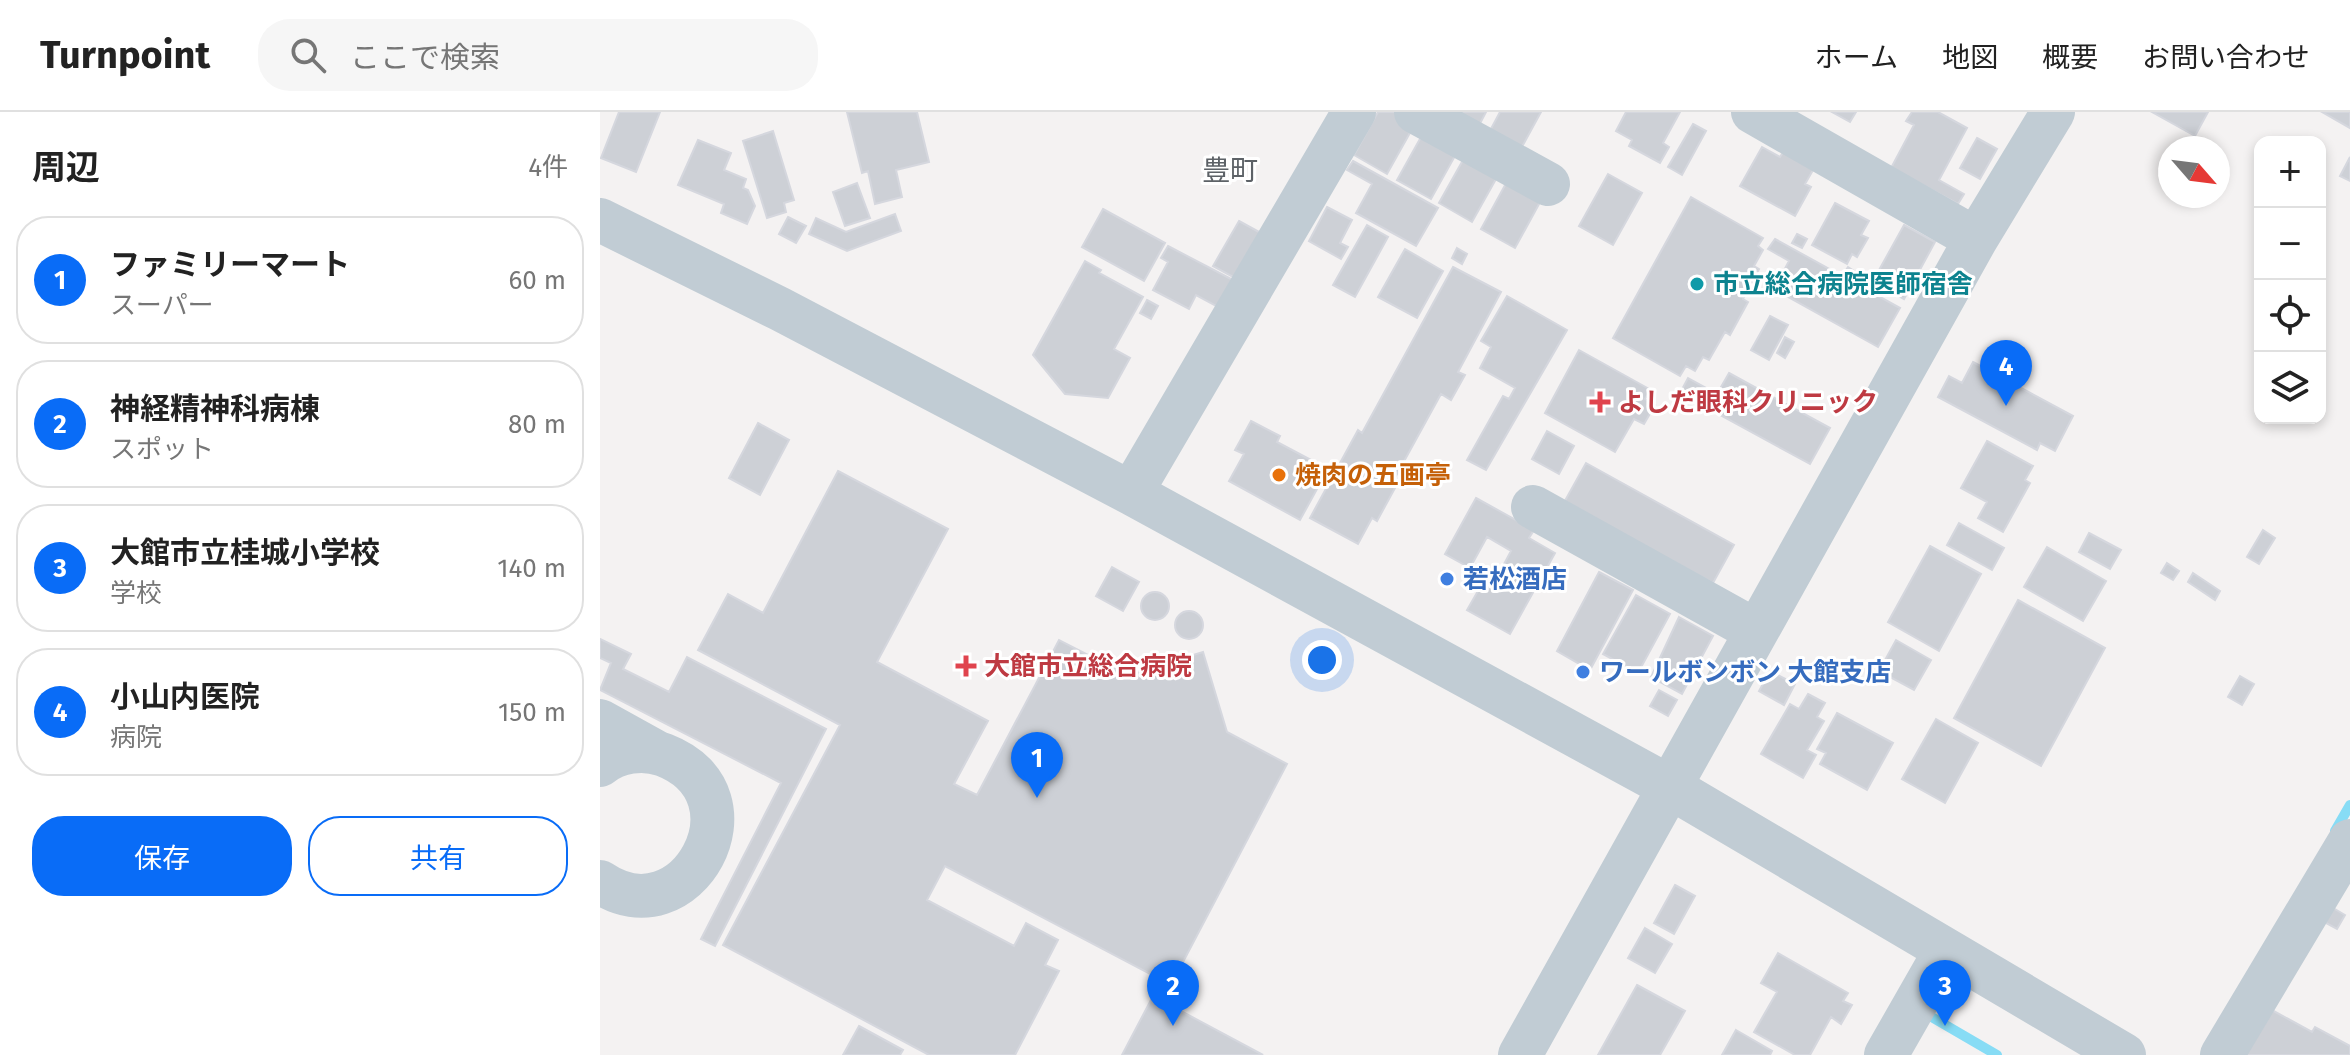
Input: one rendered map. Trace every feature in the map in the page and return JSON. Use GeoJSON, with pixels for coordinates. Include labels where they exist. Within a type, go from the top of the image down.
{"type":"FeatureCollection","features":[{"type":"Feature","properties":{"kind":"street"},"geometry":{"type":"LineString","coordinates":[[1131,493],[1354,112]]}},
{"type":"Feature","properties":{"kind":"street"},"geometry":{"type":"LineString","coordinates":[[1416,112],[1548,184]]}},
{"type":"Feature","properties":{"kind":"street"},"geometry":{"type":"LineString","coordinates":[[1753,112],[1976,239]]}},
{"type":"Feature","properties":{"kind":"street"},"geometry":{"type":"LineString","coordinates":[[1520,1055],[1976,239],[2053,112]]}},
{"type":"Feature","properties":{"kind":"street"},"geometry":{"type":"LineString","coordinates":[[600,220],[780,309],[1131,493],[1668,786],[2124,1055]]}},
{"type":"Feature","properties":{"kind":"street"},"geometry":{"type":"LineString","coordinates":[[1533,507],[1756,631]]}},
{"type":"Feature","properties":{"kind":"street"},"geometry":{"type":"LineString","coordinates":[[600,721],[677,760],[694,774],[707,792],[713,825],[704,857],[691,875],[673,888],[651,894],[626,894],[600,882]]}},
{"type":"Feature","properties":{"kind":"street"},"geometry":{"type":"LineString","coordinates":[[600,765],[631,751],[656,752]]}},
{"type":"Feature","properties":{"kind":"street"},"geometry":{"type":"LineString","coordinates":[[2222,1055],[2350,841]]}},
{"type":"Feature","properties":{"kind":"street"},"geometry":{"type":"LineString","coordinates":[[1886,1055],[1946,950]]}},
{"type":"Feature","properties":{"kind":"building"},"geometry":{"type":"Polygon","coordinates":[[[619,112],[660,112],[636,172],[601,158],[619,112]]]}},
{"type":"Feature","properties":{"kind":"building"},"geometry":{"type":"Polygon","coordinates":[[[847,112],[917,112],[929,162],[896,170],[902,197],[875,204],[868,171],[862,173],[847,112]]]}},
{"type":"Feature","properties":{"kind":"building"},"geometry":{"type":"Polygon","coordinates":[[[1378,112],[1399,112],[1416,122],[1387,174],[1354,155],[1378,112]]]}},
{"type":"Feature","properties":{"kind":"building"},"geometry":{"type":"Polygon","coordinates":[[[1445,112],[1486,112],[1475,133],[1445,112]]]}},
{"type":"Feature","properties":{"kind":"building"},"geometry":{"type":"Polygon","coordinates":[[[1500,112],[1541,112],[1517,156],[1486,138],[1500,112]]]}},
{"type":"Feature","properties":{"kind":"building"},"geometry":{"type":"Polygon","coordinates":[[[1626,112],[1680,112],[1663,143],[1669,147],[1660,163],[1629,146],[1632,140],[1616,131],[1626,112]]]}},
{"type":"Feature","properties":{"kind":"building"},"geometry":{"type":"Polygon","coordinates":[[[1832,112],[1856,112],[1850,122],[1832,112]]]}},
{"type":"Feature","properties":{"kind":"building"},"geometry":{"type":"Polygon","coordinates":[[[1912,112],[1938,112],[1967,128],[1939,180],[1964,194],[1958,204],[1891,168],[1914,125],[1906,121],[1912,112]]]}},
{"type":"Feature","properties":{"kind":"building"},"geometry":{"type":"Polygon","coordinates":[[[2152,112],[2208,112],[2195,136],[2152,112]]]}},
{"type":"Feature","properties":{"kind":"building"},"geometry":{"type":"Polygon","coordinates":[[[2322,112],[2350,112],[2350,128],[2322,112]]]}},
{"type":"Feature","properties":{"kind":"building"},"geometry":{"type":"Polygon","coordinates":[[[1693,124],[1706,131],[1682,175],[1668,167],[1693,124]]]}},
{"type":"Feature","properties":{"kind":"building"},"geometry":{"type":"Polygon","coordinates":[[[1426,128],[1460,147],[1431,199],[1397,180],[1426,128]]]}},
{"type":"Feature","properties":{"kind":"building"},"geometry":{"type":"Polygon","coordinates":[[[773,131],[794,200],[784,203],[786,212],[767,218],[743,141],[773,131]]]}},
{"type":"Feature","properties":{"kind":"building"},"geometry":{"type":"Polygon","coordinates":[[[1977,138],[1997,149],[1980,179],[1960,168],[1977,138]]]}},
{"type":"Feature","properties":{"kind":"building"},"geometry":{"type":"Polygon","coordinates":[[[698,140],[731,153],[724,170],[746,179],[743,188],[748,190],[755,206],[747,224],[721,213],[724,204],[678,185],[698,140]]]}},
{"type":"Feature","properties":{"kind":"building"},"geometry":{"type":"Polygon","coordinates":[[[1762,147],[1780,157],[1785,149],[1816,165],[1805,184],[1811,187],[1795,216],[1740,186],[1762,147]]]}},
{"type":"Feature","properties":{"kind":"building"},"geometry":{"type":"Polygon","coordinates":[[[1468,151],[1501,170],[1472,222],[1439,203],[1468,151]]]}},
{"type":"Feature","properties":{"kind":"building"},"geometry":{"type":"Polygon","coordinates":[[[2350,157],[2350,181],[2340,176],[2350,157]]]}},
{"type":"Feature","properties":{"kind":"building"},"geometry":{"type":"Polygon","coordinates":[[[1353,161],[1438,208],[1416,246],[1356,213],[1372,184],[1347,170],[1353,161]]]}},
{"type":"Feature","properties":{"kind":"building"},"geometry":{"type":"Polygon","coordinates":[[[1608,174],[1642,193],[1613,245],[1579,226],[1608,174]]]}},
{"type":"Feature","properties":{"kind":"building"},"geometry":{"type":"Polygon","coordinates":[[[1510,176],[1544,195],[1515,248],[1481,229],[1510,176]]]}},
{"type":"Feature","properties":{"kind":"building"},"geometry":{"type":"Polygon","coordinates":[[[857,183],[870,218],[845,226],[833,192],[857,183]]]}},
{"type":"Feature","properties":{"kind":"building","name":"市立総合病院医師宿舎"},"geometry":{"type":"Polygon","coordinates":[[[1691,197],[1763,238],[1758,246],[1763,250],[1754,266],[1759,269],[1743,299],[1748,302],[1730,335],[1725,332],[1709,360],[1703,357],[1695,371],[1686,366],[1680,376],[1613,338],[1691,197]]]}},
{"type":"Feature","properties":{"kind":"building"},"geometry":{"type":"Polygon","coordinates":[[[1835,203],[1869,221],[1861,235],[1868,238],[1857,257],[1852,254],[1847,264],[1812,245],[1835,203]]]}},
{"type":"Feature","properties":{"kind":"building"},"geometry":{"type":"Polygon","coordinates":[[[1327,207],[1352,220],[1340,243],[1348,247],[1341,259],[1309,241],[1327,207]]]}},
{"type":"Feature","properties":{"kind":"building"},"geometry":{"type":"Polygon","coordinates":[[[1103,209],[1165,243],[1144,281],[1082,247],[1103,209]]]}},
{"type":"Feature","properties":{"kind":"building"},"geometry":{"type":"Polygon","coordinates":[[[895,214],[901,231],[847,251],[809,234],[816,218],[846,232],[895,214]]]}},
{"type":"Feature","properties":{"kind":"building"},"geometry":{"type":"Polygon","coordinates":[[[788,217],[806,226],[796,243],[779,234],[788,217]]]}},
{"type":"Feature","properties":{"kind":"building"},"geometry":{"type":"Polygon","coordinates":[[[1239,221],[1270,238],[1244,283],[1213,266],[1239,221]]]}},
{"type":"Feature","properties":{"kind":"building"},"geometry":{"type":"Polygon","coordinates":[[[1367,225],[1388,237],[1355,297],[1333,285],[1367,225]]]}},
{"type":"Feature","properties":{"kind":"building"},"geometry":{"type":"Polygon","coordinates":[[[1904,225],[1935,242],[1904,299],[1873,281],[1904,225]]]}},
{"type":"Feature","properties":{"kind":"building"},"geometry":{"type":"Polygon","coordinates":[[[1797,234],[1807,239],[1802,248],[1792,243],[1797,234]]]}},
{"type":"Feature","properties":{"kind":"building"},"geometry":{"type":"Polygon","coordinates":[[[1775,239],[1900,308],[1878,347],[1774,289],[1789,261],[1768,249],[1775,239]]]}},
{"type":"Feature","properties":{"kind":"building"},"geometry":{"type":"Polygon","coordinates":[[[1168,246],[1233,280],[1218,307],[1196,295],[1189,309],[1153,290],[1168,262],[1161,258],[1168,246]]]}},
{"type":"Feature","properties":{"kind":"building"},"geometry":{"type":"Polygon","coordinates":[[[1457,248],[1467,254],[1462,264],[1452,258],[1457,248]]]}},
{"type":"Feature","properties":{"kind":"building"},"geometry":{"type":"Polygon","coordinates":[[[1405,249],[1443,271],[1417,318],[1378,297],[1405,249]]]}},
{"type":"Feature","properties":{"kind":"building"},"geometry":{"type":"Polygon","coordinates":[[[1085,261],[1101,270],[1099,273],[1143,297],[1114,349],[1130,358],[1108,398],[1065,394],[1033,355],[1085,261]]]}},
{"type":"Feature","properties":{"kind":"building"},"geometry":{"type":"Polygon","coordinates":[[[1453,267],[1501,292],[1458,372],[1465,375],[1451,400],[1441,394],[1391,485],[1395,488],[1377,521],[1372,518],[1358,544],[1310,518],[1358,430],[1362,433],[1453,267]]]}},
{"type":"Feature","properties":{"kind":"building"},"geometry":{"type":"Polygon","coordinates":[[[1848,267],[1867,279],[1864,285],[1844,273],[1848,267]]]}},
{"type":"Feature","properties":{"kind":"building"},"geometry":{"type":"Polygon","coordinates":[[[1507,296],[1567,330],[1486,470],[1467,460],[1503,396],[1509,399],[1515,388],[1480,368],[1491,347],[1481,341],[1507,296]]]}},
{"type":"Feature","properties":{"kind":"building"},"geometry":{"type":"Polygon","coordinates":[[[1147,300],[1158,306],[1151,319],[1140,313],[1147,300]]]}},
{"type":"Feature","properties":{"kind":"building"},"geometry":{"type":"Polygon","coordinates":[[[1770,316],[1788,325],[1769,360],[1751,350],[1770,316]]]}},
{"type":"Feature","properties":{"kind":"building"},"geometry":{"type":"Polygon","coordinates":[[[1785,337],[1794,342],[1785,358],[1777,353],[1785,337]]]}},
{"type":"Feature","properties":{"kind":"building","name":"よしだ眼科クリニック"},"geometry":{"type":"Polygon","coordinates":[[[1579,350],[1651,390],[1645,399],[1655,405],[1644,424],[1634,419],[1615,452],[1545,413],[1579,350]]]}},
{"type":"Feature","properties":{"kind":"building"},"geometry":{"type":"Polygon","coordinates":[[[1973,362],[2073,416],[2055,451],[2040,443],[2037,450],[1938,397],[1949,376],[1962,383],[1973,362]]]}},
{"type":"Feature","properties":{"kind":"building"},"geometry":{"type":"Polygon","coordinates":[[[1729,373],[1830,428],[1810,464],[1680,393],[1688,378],[1717,394],[1729,373]]]}},
{"type":"Feature","properties":{"kind":"building","name":"焼肉の五画亭"},"geometry":{"type":"Polygon","coordinates":[[[1251,421],[1280,436],[1277,442],[1328,469],[1300,520],[1229,481],[1244,454],[1235,450],[1251,421]]]}},
{"type":"Feature","properties":{"kind":"building"},"geometry":{"type":"Polygon","coordinates":[[[758,423],[789,440],[760,495],[729,478],[758,423]]]}},
{"type":"Feature","properties":{"kind":"building"},"geometry":{"type":"Polygon","coordinates":[[[1547,431],[1574,446],[1559,474],[1532,459],[1547,431]]]}},
{"type":"Feature","properties":{"kind":"building"},"geometry":{"type":"Polygon","coordinates":[[[1987,441],[2033,466],[2025,480],[2030,483],[2003,532],[1978,518],[1987,502],[1961,488],[1987,441]]]}},
{"type":"Feature","properties":{"kind":"building"},"geometry":{"type":"Polygon","coordinates":[[[1586,463],[1734,545],[1713,583],[1562,506],[1586,463]]]}},
{"type":"Feature","properties":{"kind":"building","name":"大館市立総合病院"},"geometry":{"type":"Polygon","coordinates":[[[838,471],[948,529],[877,662],[988,721],[954,784],[977,795],[1059,640],[1127,675],[1203,652],[1227,732],[1287,764],[1171,985],[945,866],[927,900],[1014,946],[1026,923],[1058,940],[1045,965],[1059,971],[1015,1055],[929,1055],[723,945],[840,725],[698,650],[728,594],[763,613],[838,471]]]}},
{"type":"Feature","properties":{"kind":"building"},"geometry":{"type":"Polygon","coordinates":[[[1476,498],[1534,530],[1529,538],[1555,553],[1510,634],[1467,610],[1486,577],[1495,581],[1511,551],[1487,537],[1470,568],[1445,554],[1476,498]]]}},
{"type":"Feature","properties":{"kind":"building"},"geometry":{"type":"Polygon","coordinates":[[[1959,523],[2004,548],[1992,570],[1947,545],[1959,523]]]}},
{"type":"Feature","properties":{"kind":"building"},"geometry":{"type":"Polygon","coordinates":[[[2263,530],[2275,538],[2259,564],[2247,557],[2263,530]]]}},
{"type":"Feature","properties":{"kind":"building"},"geometry":{"type":"Polygon","coordinates":[[[2089,533],[2121,550],[2110,569],[2079,552],[2089,533]]]}},
{"type":"Feature","properties":{"kind":"building"},"geometry":{"type":"Polygon","coordinates":[[[1930,546],[1981,574],[1939,651],[1888,622],[1930,546]]]}},
{"type":"Feature","properties":{"kind":"building"},"geometry":{"type":"Polygon","coordinates":[[[2047,547],[2106,581],[2083,621],[2024,587],[2047,547]]]}},
{"type":"Feature","properties":{"kind":"building"},"geometry":{"type":"Polygon","coordinates":[[[2167,563],[2179,571],[2173,580],[2161,573],[2167,563]]]}},
{"type":"Feature","properties":{"kind":"building"},"geometry":{"type":"Polygon","coordinates":[[[1112,567],[1139,582],[1123,611],[1096,596],[1112,567]]]}},
{"type":"Feature","properties":{"kind":"building"},"geometry":{"type":"Polygon","coordinates":[[[1599,572],[1633,590],[1590,670],[1557,651],[1599,572]]]}},
{"type":"Feature","properties":{"kind":"building"},"geometry":{"type":"Polygon","coordinates":[[[2193,573],[2220,591],[2215,600],[2188,582],[2193,573]]]}},
{"type":"Feature","properties":{"kind":"building"},"geometry":{"type":"Polygon","coordinates":[[[1155,592],[1165,596],[1169,606],[1165,616],[1155,620],[1145,616],[1141,606],[1145,596],[1155,592]]]}},
{"type":"Feature","properties":{"kind":"building"},"geometry":{"type":"Polygon","coordinates":[[[1636,595],[1670,614],[1638,673],[1603,654],[1636,595]]]}},
{"type":"Feature","properties":{"kind":"building"},"geometry":{"type":"Polygon","coordinates":[[[2018,600],[2105,648],[2041,766],[1954,718],[2018,600]]]}},
{"type":"Feature","properties":{"kind":"building"},"geometry":{"type":"Polygon","coordinates":[[[1189,611],[1199,615],[1203,625],[1199,635],[1189,639],[1179,635],[1175,625],[1179,615],[1189,611]]]}},
{"type":"Feature","properties":{"kind":"building"},"geometry":{"type":"Polygon","coordinates":[[[1679,617],[1713,636],[1682,694],[1651,677],[1679,617]]]}},
{"type":"Feature","properties":{"kind":"building"},"geometry":{"type":"Polygon","coordinates":[[[600,639],[631,654],[623,669],[669,692],[687,657],[826,729],[715,946],[701,939],[781,783],[600,690],[611,663],[600,658],[600,639]]]}},
{"type":"Feature","properties":{"kind":"building"},"geometry":{"type":"Polygon","coordinates":[[[1896,640],[1931,660],[1914,690],[1879,671],[1896,640]]]}},
{"type":"Feature","properties":{"kind":"building"},"geometry":{"type":"Polygon","coordinates":[[[1770,671],[1795,684],[1784,705],[1759,691],[1770,671]]]}},
{"type":"Feature","properties":{"kind":"building"},"geometry":{"type":"Polygon","coordinates":[[[2240,676],[2254,684],[2242,705],[2228,697],[2240,676]]]}},
{"type":"Feature","properties":{"kind":"building"},"geometry":{"type":"Polygon","coordinates":[[[1659,690],[1677,700],[1668,716],[1650,706],[1659,690]]]}},
{"type":"Feature","properties":{"kind":"building"},"geometry":{"type":"Polygon","coordinates":[[[1808,694],[1825,703],[1817,717],[1824,721],[1807,750],[1816,755],[1803,778],[1761,754],[1790,704],[1799,709],[1808,694]]]}},
{"type":"Feature","properties":{"kind":"building"},"geometry":{"type":"Polygon","coordinates":[[[1837,713],[1893,743],[1867,790],[1820,764],[1826,753],[1817,749],[1837,713]]]}},
{"type":"Feature","properties":{"kind":"building"},"geometry":{"type":"Polygon","coordinates":[[[1936,719],[1978,743],[1945,803],[1902,779],[1936,719]]]}},
{"type":"Feature","properties":{"kind":"building"},"geometry":{"type":"Polygon","coordinates":[[[1675,885],[1695,896],[1674,934],[1654,923],[1675,885]]]}},
{"type":"Feature","properties":{"kind":"building"},"geometry":{"type":"Polygon","coordinates":[[[2323,902],[2345,915],[2337,929],[2315,917],[2323,902]]]}},
{"type":"Feature","properties":{"kind":"building"},"geometry":{"type":"Polygon","coordinates":[[[1645,928],[1672,944],[1655,973],[1628,958],[1645,928]]]}},
{"type":"Feature","properties":{"kind":"building"},"geometry":{"type":"Polygon","coordinates":[[[1778,953],[1848,993],[1843,1001],[1852,1005],[1841,1024],[1831,1017],[1810,1055],[1795,1055],[1754,1032],[1777,992],[1761,983],[1778,953]]]}},
{"type":"Feature","properties":{"kind":"building"},"geometry":{"type":"Polygon","coordinates":[[[1637,985],[1685,1011],[1660,1055],[1598,1055],[1637,985]]]}},
{"type":"Feature","properties":{"kind":"building"},"geometry":{"type":"Polygon","coordinates":[[[1153,996],[1263,1055],[1122,1055],[1153,996]]]}},
{"type":"Feature","properties":{"kind":"building"},"geometry":{"type":"Polygon","coordinates":[[[2270,1009],[2312,1032],[2315,1027],[2350,1046],[2350,1055],[2233,1055],[2270,1009]]]}},
{"type":"Feature","properties":{"kind":"building"},"geometry":{"type":"Polygon","coordinates":[[[859,1026],[903,1050],[900,1055],[843,1055],[859,1026]]]}},
{"type":"Feature","properties":{"kind":"building"},"geometry":{"type":"Polygon","coordinates":[[[1736,1030],[1772,1051],[1770,1055],[1722,1055],[1736,1030]]]}},
{"type":"Feature","properties":{"kind":"waterway"},"geometry":{"type":"LineString","coordinates":[[2335,831],[2350,805]]}},
{"type":"Feature","properties":{"kind":"waterway"},"geometry":{"type":"LineString","coordinates":[[1923,1012],[1997,1055]]}},
{"type":"Feature","properties":{"kind":"place","name":"市立総合病院医師宿舎"},"geometry":{"type":"Point","coordinates":[1697,284]}},
{"type":"Feature","properties":{"kind":"place","name":"よしだ眼科クリニック"},"geometry":{"type":"Point","coordinates":[1600,402]}},
{"type":"Feature","properties":{"kind":"place","name":"小山内医院"},"geometry":{"type":"Point","coordinates":[2006,406]}},
{"type":"Feature","properties":{"kind":"place","name":"焼肉の五画亭"},"geometry":{"type":"Point","coordinates":[1279,475]}},
{"type":"Feature","properties":{"kind":"place","name":"若松酒店"},"geometry":{"type":"Point","coordinates":[1447,579]}},
{"type":"Feature","properties":{"kind":"place","name":"大館市立総合病院"},"geometry":{"type":"Point","coordinates":[966,666]}},
{"type":"Feature","properties":{"kind":"place","name":"ワールボンボン 大館支店"},"geometry":{"type":"Point","coordinates":[1583,672]}},
{"type":"Feature","properties":{"kind":"place","name":"ファミリーマート"},"geometry":{"type":"Point","coordinates":[1037,798]}},
{"type":"Feature","properties":{"kind":"place","name":"神経精神科病棟"},"geometry":{"type":"Point","coordinates":[1173,1026]}},
{"type":"Feature","properties":{"kind":"place","name":"大館市立桂城小学校"},"geometry":{"type":"Point","coordinates":[1945,1026]}},
{"type":"Feature","properties":{"kind":"district","name":"豊町"},"geometry":{"type":"Point","coordinates":[1230,170]}}]}
